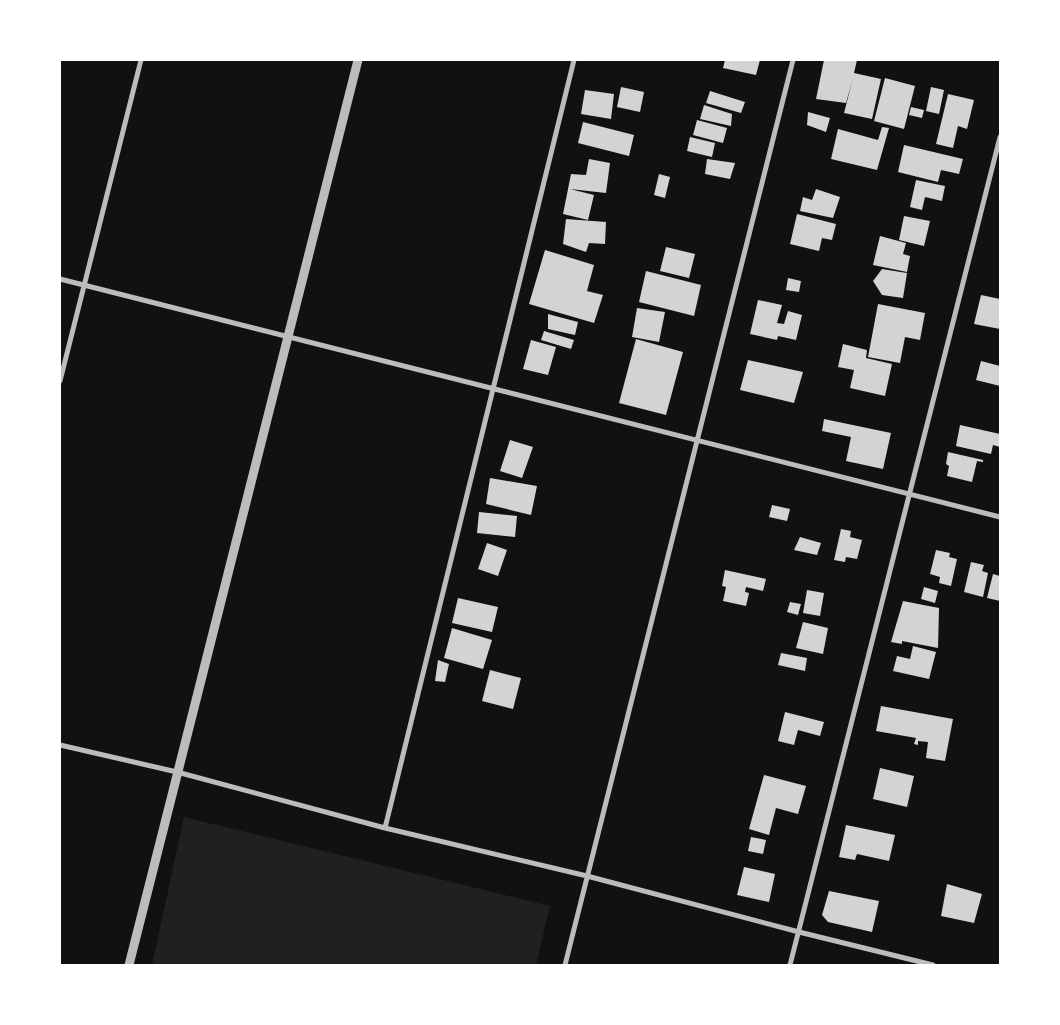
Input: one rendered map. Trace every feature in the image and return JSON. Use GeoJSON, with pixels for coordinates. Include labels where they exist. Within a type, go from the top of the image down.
{"type":"FeatureCollection","features":[{"type":"Feature","properties":{"kind":"street"},"geometry":{"type":"LineString","coordinates":[[60,381],[141,60]]}},
{"type":"Feature","properties":{"kind":"street"},"geometry":{"type":"LineString","coordinates":[[129,965],[358,60]]}},
{"type":"Feature","properties":{"kind":"street"},"geometry":{"type":"LineString","coordinates":[[385,828],[574,60]]}},
{"type":"Feature","properties":{"kind":"street"},"geometry":{"type":"LineString","coordinates":[[565,965],[793,60]]}},
{"type":"Feature","properties":{"kind":"street"},"geometry":{"type":"LineString","coordinates":[[790,965],[1000,137]]}},
{"type":"Feature","properties":{"kind":"street"},"geometry":{"type":"LineString","coordinates":[[60,279],[1000,516]]}},
{"type":"Feature","properties":{"kind":"street"},"geometry":{"type":"LineString","coordinates":[[60,745],[178,772],[385,828],[587,876],[799,932],[934,965]]}},
{"type":"Feature","properties":{"kind":"shaded area"},"geometry":{"type":"Polygon","coordinates":[[[184,817],[550,906],[536,965],[152,965],[184,817]]]}},
{"type":"Feature","properties":{"kind":"building"},"geometry":{"type":"Polygon","coordinates":[[[725,60],[760,60],[756,75],[723,68],[725,60]]]}},
{"type":"Feature","properties":{"kind":"building"},"geometry":{"type":"Polygon","coordinates":[[[824,60],[857,60],[854,73],[881,79],[872,119],[844,113],[853,78],[846,103],[816,99],[824,60]]]}},
{"type":"Feature","properties":{"kind":"building"},"geometry":{"type":"Polygon","coordinates":[[[885,78],[915,86],[904,129],[874,121],[885,78]]]}},
{"type":"Feature","properties":{"kind":"building"},"geometry":{"type":"Polygon","coordinates":[[[621,87],[644,92],[640,112],[617,107],[621,87]]]}},
{"type":"Feature","properties":{"kind":"building"},"geometry":{"type":"Polygon","coordinates":[[[931,87],[944,90],[939,114],[926,111],[931,87]]]}},
{"type":"Feature","properties":{"kind":"building"},"geometry":{"type":"Polygon","coordinates":[[[585,90],[614,94],[611,119],[581,114],[585,90]]]}},
{"type":"Feature","properties":{"kind":"building"},"geometry":{"type":"Polygon","coordinates":[[[710,91],[745,102],[741,113],[706,103],[710,91]]]}},
{"type":"Feature","properties":{"kind":"building"},"geometry":{"type":"Polygon","coordinates":[[[948,94],[974,100],[967,129],[958,126],[953,148],[936,144],[948,94]]]}},
{"type":"Feature","properties":{"kind":"building"},"geometry":{"type":"Polygon","coordinates":[[[704,105],[732,114],[731,126],[700,119],[704,105]]]}},
{"type":"Feature","properties":{"kind":"building"},"geometry":{"type":"Polygon","coordinates":[[[911,107],[924,110],[922,118],[909,115],[911,107]]]}},
{"type":"Feature","properties":{"kind":"building"},"geometry":{"type":"Polygon","coordinates":[[[808,112],[830,118],[826,132],[807,125],[808,112]]]}},
{"type":"Feature","properties":{"kind":"building"},"geometry":{"type":"Polygon","coordinates":[[[697,120],[727,128],[723,143],[693,135],[697,120]]]}},
{"type":"Feature","properties":{"kind":"building"},"geometry":{"type":"Polygon","coordinates":[[[583,122],[634,135],[629,156],[578,143],[583,122]]]}},
{"type":"Feature","properties":{"kind":"building"},"geometry":{"type":"Polygon","coordinates":[[[882,127],[889,128],[877,170],[831,159],[838,129],[878,140],[882,127]]]}},
{"type":"Feature","properties":{"kind":"building"},"geometry":{"type":"Polygon","coordinates":[[[690,137],[715,143],[712,157],[687,151],[690,137]]]}},
{"type":"Feature","properties":{"kind":"building"},"geometry":{"type":"Polygon","coordinates":[[[904,145],[963,159],[959,174],[941,170],[938,182],[898,172],[904,145]]]}},
{"type":"Feature","properties":{"kind":"building"},"geometry":{"type":"Polygon","coordinates":[[[589,159],[610,163],[606,193],[570,189],[594,195],[588,220],[563,214],[571,174],[586,175],[589,159]]]}},
{"type":"Feature","properties":{"kind":"building"},"geometry":{"type":"Polygon","coordinates":[[[707,159],[735,163],[730,179],[705,174],[707,159]]]}},
{"type":"Feature","properties":{"kind":"building"},"geometry":{"type":"Polygon","coordinates":[[[659,174],[670,177],[665,198],[654,195],[659,174]]]}},
{"type":"Feature","properties":{"kind":"building"},"geometry":{"type":"Polygon","coordinates":[[[916,180],[945,186],[942,201],[925,197],[922,210],[910,207],[916,180]]]}},
{"type":"Feature","properties":{"kind":"building"},"geometry":{"type":"Polygon","coordinates":[[[816,189],[840,197],[833,218],[800,211],[803,197],[812,200],[816,189]]]}},
{"type":"Feature","properties":{"kind":"building"},"geometry":{"type":"Polygon","coordinates":[[[797,214],[836,224],[832,240],[822,238],[819,251],[790,244],[797,214]]]}},
{"type":"Feature","properties":{"kind":"building"},"geometry":{"type":"Polygon","coordinates":[[[904,216],[930,221],[924,246],[899,240],[904,216]]]}},
{"type":"Feature","properties":{"kind":"building"},"geometry":{"type":"Polygon","coordinates":[[[566,219],[606,222],[605,244],[589,243],[586,252],[563,244],[566,219]]]}},
{"type":"Feature","properties":{"kind":"building"},"geometry":{"type":"Polygon","coordinates":[[[880,236],[906,243],[903,254],[910,256],[907,272],[873,265],[880,236]]]}},
{"type":"Feature","properties":{"kind":"building"},"geometry":{"type":"Polygon","coordinates":[[[666,247],[695,254],[689,278],[660,271],[666,247]]]}},
{"type":"Feature","properties":{"kind":"building"},"geometry":{"type":"Polygon","coordinates":[[[545,250],[594,265],[587,291],[603,295],[594,323],[529,304],[545,250]]]}},
{"type":"Feature","properties":{"kind":"building"},"geometry":{"type":"Polygon","coordinates":[[[882,269],[907,273],[903,298],[882,295],[873,281],[882,269]]]}},
{"type":"Feature","properties":{"kind":"building"},"geometry":{"type":"Polygon","coordinates":[[[646,271],[701,285],[694,316],[639,302],[646,271]]]}},
{"type":"Feature","properties":{"kind":"building"},"geometry":{"type":"Polygon","coordinates":[[[788,278],[801,281],[799,292],[786,290],[788,278]]]}},
{"type":"Feature","properties":{"kind":"building"},"geometry":{"type":"Polygon","coordinates":[[[981,295],[1000,299],[1000,329],[974,324],[981,295]]]}},
{"type":"Feature","properties":{"kind":"building"},"geometry":{"type":"Polygon","coordinates":[[[758,300],[782,305],[777,323],[784,324],[788,311],[802,315],[796,340],[778,336],[777,340],[750,334],[758,300]]]}},
{"type":"Feature","properties":{"kind":"building"},"geometry":{"type":"Polygon","coordinates":[[[878,304],[925,313],[920,340],[905,337],[900,363],[868,357],[878,304]]]}},
{"type":"Feature","properties":{"kind":"building"},"geometry":{"type":"Polygon","coordinates":[[[637,308],[665,312],[659,342],[632,337],[637,308]]]}},
{"type":"Feature","properties":{"kind":"building"},"geometry":{"type":"Polygon","coordinates":[[[548,314],[578,322],[575,335],[548,329],[548,314]]]}},
{"type":"Feature","properties":{"kind":"building"},"geometry":{"type":"Polygon","coordinates":[[[544,331],[574,340],[571,349],[541,340],[544,331]]]}},
{"type":"Feature","properties":{"kind":"building"},"geometry":{"type":"Polygon","coordinates":[[[636,339],[683,352],[666,415],[619,403],[636,339]]]}},
{"type":"Feature","properties":{"kind":"building"},"geometry":{"type":"Polygon","coordinates":[[[531,340],[556,347],[548,375],[523,369],[531,340]]]}},
{"type":"Feature","properties":{"kind":"building"},"geometry":{"type":"Polygon","coordinates":[[[843,344],[867,350],[866,358],[892,364],[885,396],[850,388],[854,370],[838,367],[843,344]]]}},
{"type":"Feature","properties":{"kind":"building"},"geometry":{"type":"Polygon","coordinates":[[[748,360],[803,372],[794,403],[740,390],[748,360]]]}},
{"type":"Feature","properties":{"kind":"building"},"geometry":{"type":"Polygon","coordinates":[[[981,361],[1000,366],[1000,386],[976,380],[981,361]]]}},
{"type":"Feature","properties":{"kind":"building"},"geometry":{"type":"Polygon","coordinates":[[[824,419],[891,433],[883,469],[846,461],[851,437],[822,431],[824,419]]]}},
{"type":"Feature","properties":{"kind":"building"},"geometry":{"type":"Polygon","coordinates":[[[960,425],[1000,434],[1000,447],[993,445],[991,454],[956,446],[960,425]]]}},
{"type":"Feature","properties":{"kind":"building"},"geometry":{"type":"Polygon","coordinates":[[[510,440],[533,447],[522,478],[500,471],[510,440]]]}},
{"type":"Feature","properties":{"kind":"building"},"geometry":{"type":"Polygon","coordinates":[[[948,452],[983,460],[983,462],[977,461],[972,482],[947,476],[949,466],[946,464],[948,452]]]}},
{"type":"Feature","properties":{"kind":"building"},"geometry":{"type":"Polygon","coordinates":[[[490,478],[537,486],[531,515],[486,504],[490,478]]]}},
{"type":"Feature","properties":{"kind":"building"},"geometry":{"type":"Polygon","coordinates":[[[772,505],[790,509],[787,521],[769,517],[772,505]]]}},
{"type":"Feature","properties":{"kind":"building"},"geometry":{"type":"Polygon","coordinates":[[[479,512],[517,516],[515,537],[477,533],[479,512]]]}},
{"type":"Feature","properties":{"kind":"building"},"geometry":{"type":"Polygon","coordinates":[[[841,529],[851,531],[850,537],[862,540],[857,559],[846,557],[845,562],[834,560],[841,529]]]}},
{"type":"Feature","properties":{"kind":"building"},"geometry":{"type":"Polygon","coordinates":[[[800,537],[821,543],[817,555],[794,550],[800,537]]]}},
{"type":"Feature","properties":{"kind":"building"},"geometry":{"type":"Polygon","coordinates":[[[487,543],[507,550],[498,576],[478,569],[487,543]]]}},
{"type":"Feature","properties":{"kind":"building"},"geometry":{"type":"Polygon","coordinates":[[[936,550],[950,553],[949,557],[957,559],[951,586],[939,583],[940,577],[930,574],[936,550]]]}},
{"type":"Feature","properties":{"kind":"building"},"geometry":{"type":"Polygon","coordinates":[[[971,562],[984,565],[982,571],[988,573],[983,597],[964,592],[971,562]]]}},
{"type":"Feature","properties":{"kind":"building"},"geometry":{"type":"Polygon","coordinates":[[[725,570],[766,579],[763,591],[746,587],[745,592],[749,593],[746,606],[723,601],[726,587],[722,586],[725,570]]]}},
{"type":"Feature","properties":{"kind":"building"},"geometry":{"type":"Polygon","coordinates":[[[993,574],[1000,576],[1000,601],[987,598],[993,574]]]}},
{"type":"Feature","properties":{"kind":"building"},"geometry":{"type":"Polygon","coordinates":[[[924,587],[938,591],[935,603],[921,599],[924,587]]]}},
{"type":"Feature","properties":{"kind":"building"},"geometry":{"type":"Polygon","coordinates":[[[807,590],[824,593],[820,616],[803,613],[807,590]]]}},
{"type":"Feature","properties":{"kind":"building"},"geometry":{"type":"Polygon","coordinates":[[[458,598],[498,607],[492,632],[452,623],[458,598]]]}},
{"type":"Feature","properties":{"kind":"building"},"geometry":{"type":"Polygon","coordinates":[[[903,601],[939,608],[938,648],[902,641],[902,644],[891,642],[903,601]]]}},
{"type":"Feature","properties":{"kind":"building"},"geometry":{"type":"Polygon","coordinates":[[[790,602],[801,604],[798,615],[787,612],[790,602]]]}},
{"type":"Feature","properties":{"kind":"building"},"geometry":{"type":"Polygon","coordinates":[[[803,622],[828,628],[823,654],[796,648],[803,622]]]}},
{"type":"Feature","properties":{"kind":"building"},"geometry":{"type":"Polygon","coordinates":[[[452,628],[492,640],[483,669],[444,658],[452,628]]]}},
{"type":"Feature","properties":{"kind":"building"},"geometry":{"type":"Polygon","coordinates":[[[913,646],[936,652],[929,679],[893,671],[897,656],[910,659],[913,646]]]}},
{"type":"Feature","properties":{"kind":"building"},"geometry":{"type":"Polygon","coordinates":[[[781,653],[807,658],[805,671],[778,665],[781,653]]]}},
{"type":"Feature","properties":{"kind":"building"},"geometry":{"type":"Polygon","coordinates":[[[438,660],[449,664],[445,682],[435,681],[438,660]]]}},
{"type":"Feature","properties":{"kind":"building"},"geometry":{"type":"Polygon","coordinates":[[[490,670],[521,678],[513,709],[482,701],[490,670]]]}},
{"type":"Feature","properties":{"kind":"building"},"geometry":{"type":"Polygon","coordinates":[[[881,706],[953,719],[945,761],[926,758],[928,742],[918,741],[918,745],[914,744],[916,738],[876,731],[881,706]]]}},
{"type":"Feature","properties":{"kind":"building"},"geometry":{"type":"Polygon","coordinates":[[[785,712],[824,722],[820,736],[798,730],[794,745],[778,741],[785,712]]]}},
{"type":"Feature","properties":{"kind":"building"},"geometry":{"type":"Polygon","coordinates":[[[880,768],[914,776],[907,807],[873,799],[880,768]]]}},
{"type":"Feature","properties":{"kind":"building"},"geometry":{"type":"Polygon","coordinates":[[[764,775],[806,786],[798,814],[776,808],[769,835],[749,829],[764,775]]]}},
{"type":"Feature","properties":{"kind":"building"},"geometry":{"type":"Polygon","coordinates":[[[846,825],[895,835],[889,861],[857,854],[855,860],[839,857],[846,825]]]}},
{"type":"Feature","properties":{"kind":"building"},"geometry":{"type":"Polygon","coordinates":[[[751,837],[766,840],[763,854],[748,851],[751,837]]]}},
{"type":"Feature","properties":{"kind":"building"},"geometry":{"type":"Polygon","coordinates":[[[744,867],[775,874],[769,902],[737,895],[744,867]]]}},
{"type":"Feature","properties":{"kind":"building"},"geometry":{"type":"Polygon","coordinates":[[[947,884],[982,894],[974,923],[941,916],[947,884]]]}},
{"type":"Feature","properties":{"kind":"building"},"geometry":{"type":"Polygon","coordinates":[[[829,891],[879,901],[872,932],[828,922],[822,915],[829,891]]]}}]}
